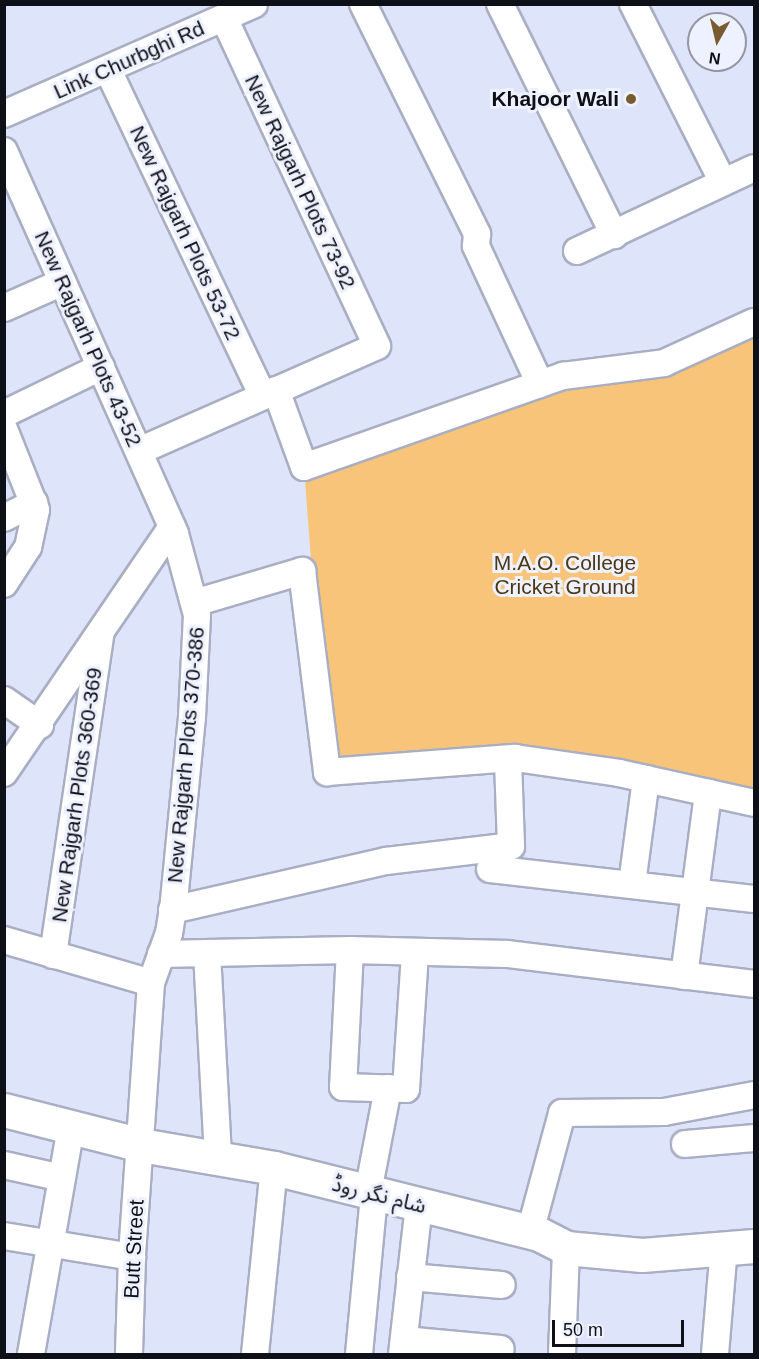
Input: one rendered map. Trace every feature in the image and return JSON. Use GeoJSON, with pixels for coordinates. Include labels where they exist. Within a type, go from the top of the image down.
{"type":"FeatureCollection","features":[{"type":"Feature","properties":{"kind":"main road","name":"شام نگر روڈ"},"geometry":{"type":"LineString","coordinates":[[4,1110],[141,1144],[274,1168],[530,1232],[566,1248],[642,1255],[739,1246]]}},
{"type":"Feature","properties":{"kind":"street","name":"Link Churbghi Rd"},"geometry":{"type":"LineString","coordinates":[[4,114],[254,4]]}},
{"type":"Feature","properties":{"kind":"street"},"geometry":{"type":"LineString","coordinates":[[363,4],[477,234],[476,246],[540,384],[563,376],[664,363],[754,322]]}},
{"type":"Feature","properties":{"kind":"street"},"geometry":{"type":"LineString","coordinates":[[500,4],[614,235]]}},
{"type":"Feature","properties":{"kind":"street"},"geometry":{"type":"LineString","coordinates":[[633,4],[723,182]]}},
{"type":"Feature","properties":{"kind":"street","name":"New Rajgarh Plots 73-92"},"geometry":{"type":"LineString","coordinates":[[224,18],[377,346],[269,393]]}},
{"type":"Feature","properties":{"kind":"street","name":"New Rajgarh Plots 53-72"},"geometry":{"type":"LineString","coordinates":[[108,70],[304,467],[540,384]]}},
{"type":"Feature","properties":{"kind":"street","name":"New Rajgarh Plots 43-52"},"geometry":{"type":"LineString","coordinates":[[4,151],[14,198],[63,282],[172,527]]}},
{"type":"Feature","properties":{"kind":"street"},"geometry":{"type":"LineString","coordinates":[[577,252],[754,168]]}},
{"type":"Feature","properties":{"kind":"street"},"geometry":{"type":"LineString","coordinates":[[4,308],[63,282]]}},
{"type":"Feature","properties":{"kind":"street"},"geometry":{"type":"LineString","coordinates":[[4,414],[101,367]]}},
{"type":"Feature","properties":{"kind":"street"},"geometry":{"type":"LineString","coordinates":[[139,451],[269,393]]}},
{"type":"Feature","properties":{"kind":"street"},"geometry":{"type":"LineString","coordinates":[[4,429],[36,510],[28,547],[4,584]]}},
{"type":"Feature","properties":{"kind":"street"},"geometry":{"type":"LineString","coordinates":[[4,518],[34,503]]}},
{"type":"Feature","properties":{"kind":"street"},"geometry":{"type":"LineString","coordinates":[[4,773],[40,725],[172,527]]}},
{"type":"Feature","properties":{"kind":"street","name":"New Rajgarh Plots 370-386"},"geometry":{"type":"LineString","coordinates":[[151,983],[172,910],[192,717],[197,615],[172,527]]}},
{"type":"Feature","properties":{"kind":"street"},"geometry":{"type":"LineString","coordinates":[[194,603],[302,571],[327,772],[508,759],[646,779],[754,803]]}},
{"type":"Feature","properties":{"kind":"street","name":"New Rajgarh Plots 360-369"},"geometry":{"type":"LineString","coordinates":[[53,955],[100,635]]}},
{"type":"Feature","properties":{"kind":"street"},"geometry":{"type":"LineString","coordinates":[[4,700],[40,725]]}},
{"type":"Feature","properties":{"kind":"street"},"geometry":{"type":"LineString","coordinates":[[172,910],[386,861],[511,846],[508,759]]}},
{"type":"Feature","properties":{"kind":"street"},"geometry":{"type":"LineString","coordinates":[[632,884],[646,779]]}},
{"type":"Feature","properties":{"kind":"street"},"geometry":{"type":"LineString","coordinates":[[684,976],[708,793]]}},
{"type":"Feature","properties":{"kind":"street"},"geometry":{"type":"LineString","coordinates":[[490,869],[754,899]]}},
{"type":"Feature","properties":{"kind":"street"},"geometry":{"type":"LineString","coordinates":[[4,940],[151,983]]}},
{"type":"Feature","properties":{"kind":"street"},"geometry":{"type":"LineString","coordinates":[[350,950],[343,1087],[406,1089],[415,952]]}},
{"type":"Feature","properties":{"kind":"street"},"geometry":{"type":"LineString","coordinates":[[161,954],[350,950],[507,954],[754,984]]}},
{"type":"Feature","properties":{"kind":"street"},"geometry":{"type":"LineString","coordinates":[[207,953],[218,1157]]}},
{"type":"Feature","properties":{"kind":"street","name":"Butt Street"},"geometry":{"type":"LineString","coordinates":[[129,1354],[132,1257],[151,983]]}},
{"type":"Feature","properties":{"kind":"street"},"geometry":{"type":"LineString","coordinates":[[359,1354],[371,1193],[388,1088]]}},
{"type":"Feature","properties":{"kind":"street"},"geometry":{"type":"LineString","coordinates":[[530,1232],[562,1113],[664,1112],[754,1095]]}},
{"type":"Feature","properties":{"kind":"street"},"geometry":{"type":"LineString","coordinates":[[31,1354],[71,1126]]}},
{"type":"Feature","properties":{"kind":"street"},"geometry":{"type":"LineString","coordinates":[[685,1144],[754,1138]]}},
{"type":"Feature","properties":{"kind":"street"},"geometry":{"type":"LineString","coordinates":[[4,1165],[62,1178]]}},
{"type":"Feature","properties":{"kind":"street"},"geometry":{"type":"LineString","coordinates":[[255,1354],[274,1168]]}},
{"type":"Feature","properties":{"kind":"street"},"geometry":{"type":"LineString","coordinates":[[419,1204],[403,1347],[501,1349]]}},
{"type":"Feature","properties":{"kind":"street"},"geometry":{"type":"LineString","coordinates":[[4,1236],[132,1257]]}},
{"type":"Feature","properties":{"kind":"street"},"geometry":{"type":"LineString","coordinates":[[715,1354],[739,1246]]}},
{"type":"Feature","properties":{"kind":"street"},"geometry":{"type":"LineString","coordinates":[[562,1354],[566,1248]]}},
{"type":"Feature","properties":{"kind":"street"},"geometry":{"type":"LineString","coordinates":[[410,1277],[502,1285]]}},
{"type":"Feature","properties":{"kind":"green space","name":"M.A.O. College Cricket Ground"},"geometry":{"type":"Polygon","coordinates":[[[754,322],[754,803],[508,759],[327,772],[304,467],[563,376],[664,363],[754,322]]]}},
{"type":"Feature","properties":{"kind":"place","name":"Khajoor Wali"},"geometry":{"type":"Point","coordinates":[631,99]}}]}
